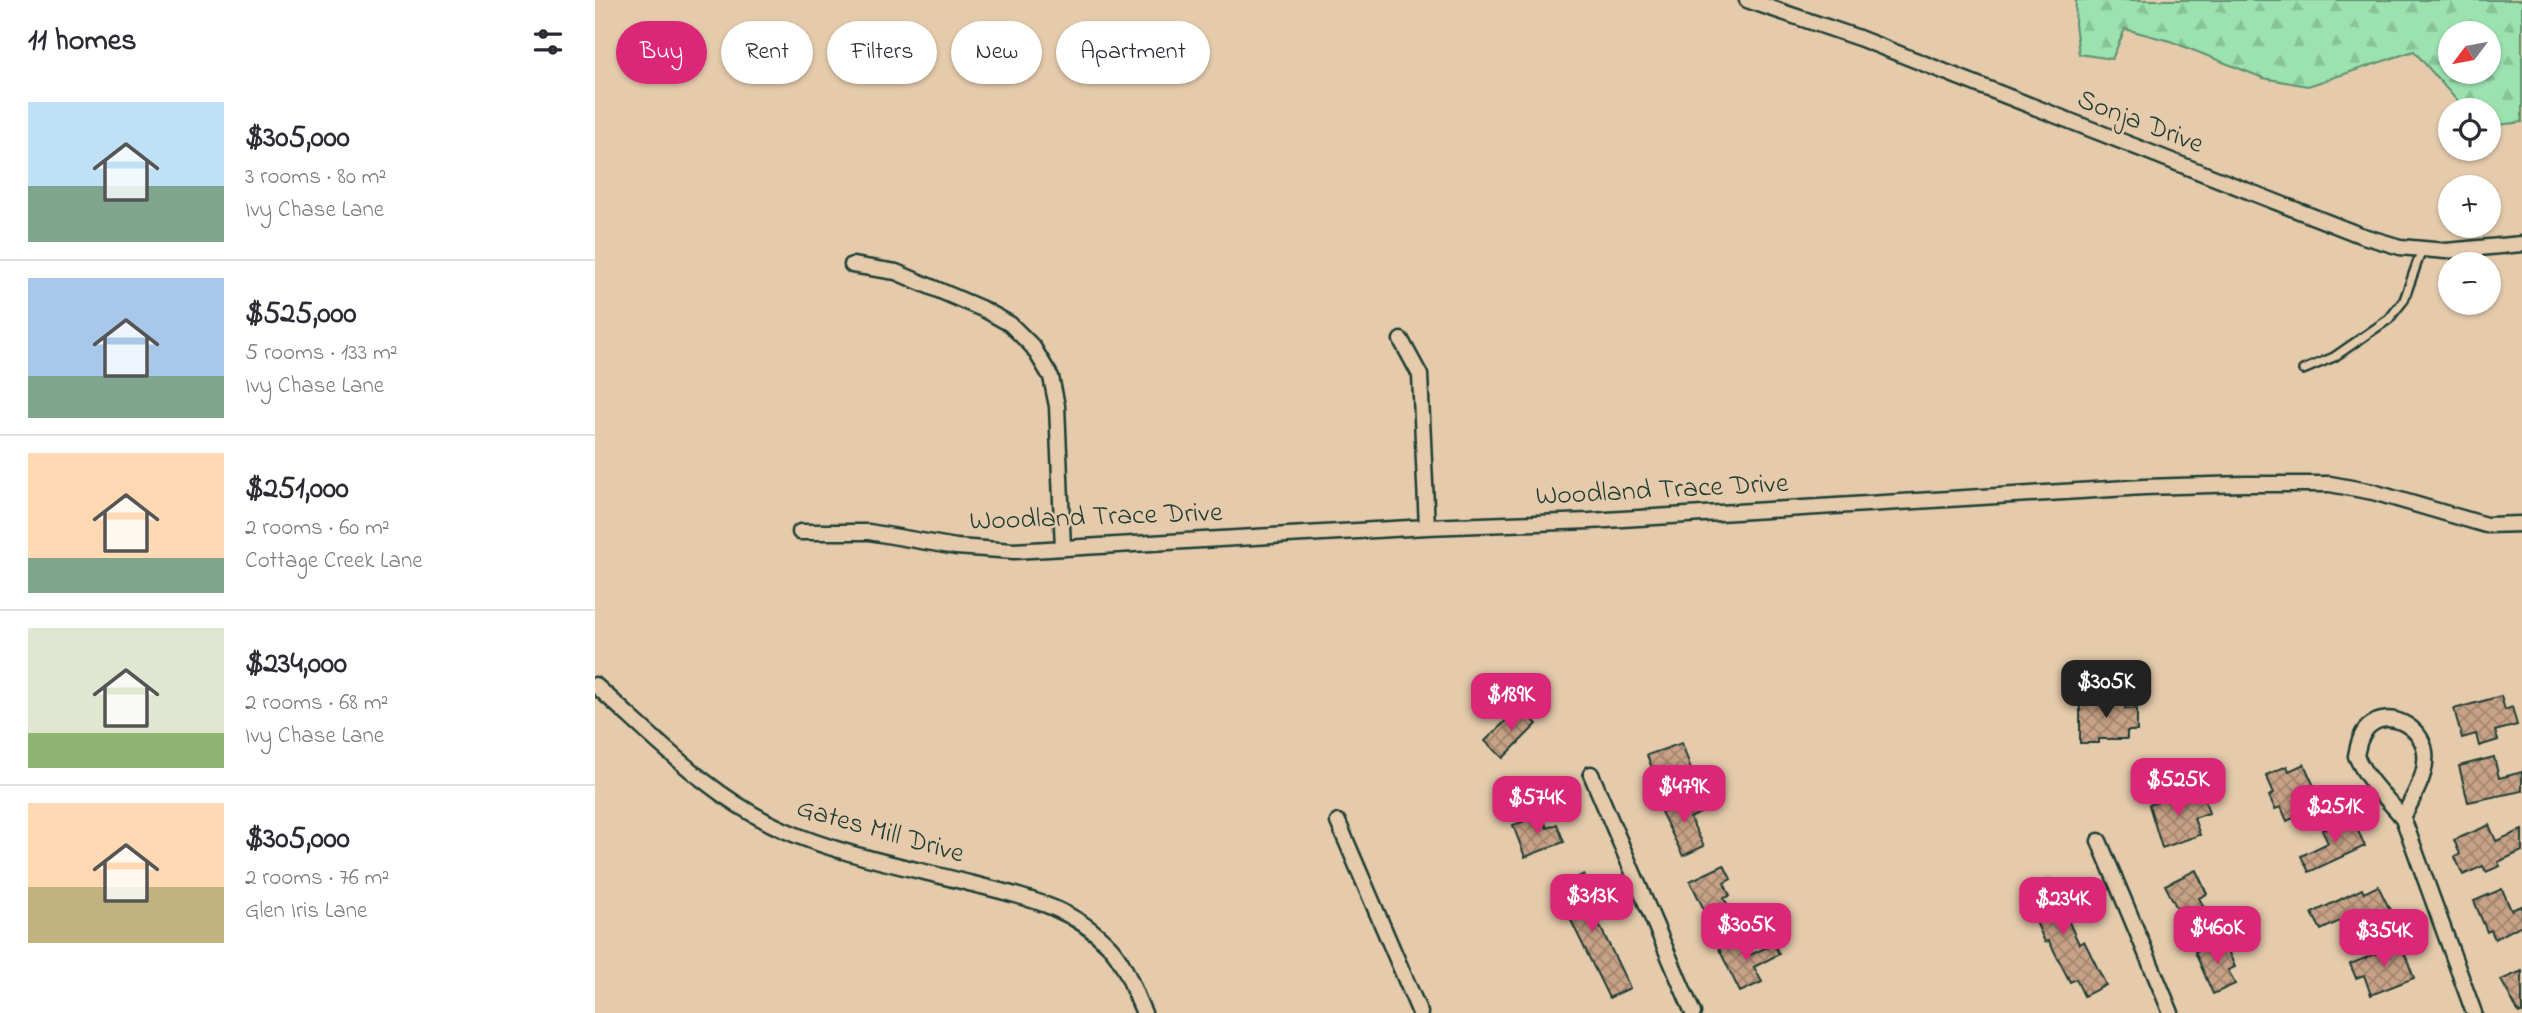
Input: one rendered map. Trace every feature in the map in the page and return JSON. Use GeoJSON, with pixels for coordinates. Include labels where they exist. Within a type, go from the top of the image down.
{"type":"FeatureCollection","features":[{"type":"Feature","properties":{"kind":"street","name":"Sonja Drive"},"geometry":{"type":"LineString","coordinates":[[1747,0],[1859,38],[2360,235],[2400,247],[2446,251],[2522,244]]}},
{"type":"Feature","properties":{"kind":"street"},"geometry":{"type":"LineString","coordinates":[[852,265],[896,272],[985,310],[1010,324],[1033,347],[1051,377],[1057,406],[1063,548]]}},
{"type":"Feature","properties":{"kind":"street"},"geometry":{"type":"LineString","coordinates":[[1401,340],[1420,375],[1427,527]]}},
{"type":"Feature","properties":{"kind":"street","name":"Woodland Trace Drive"},"geometry":{"type":"LineString","coordinates":[[800,532],[869,531],[957,547],[1014,551],[1427,527],[1600,520],[2130,487],[2244,484],[2330,484],[2372,492],[2486,525],[2522,524]]}},
{"type":"Feature","properties":{"kind":"street","name":"Gates Mill Drive"},"geometry":{"type":"LineString","coordinates":[[595,685],[705,782],[745,812],[823,845],[1042,902],[1083,922],[1112,949],[1144,1013]]}},
{"type":"Feature","properties":{"kind":"street"},"geometry":{"type":"LineString","coordinates":[[2403,818],[2421,780],[2425,752],[2418,732],[2405,723],[2388,719],[2370,725],[2360,739],[2356,757],[2372,786],[2403,818],[2474,1013]]}},
{"type":"Feature","properties":{"kind":"street"},"geometry":{"type":"LineString","coordinates":[[1591,774],[1693,1013]]}},
{"type":"Feature","properties":{"kind":"street"},"geometry":{"type":"LineString","coordinates":[[1338,822],[1420,1013]]}},
{"type":"Feature","properties":{"kind":"street"},"geometry":{"type":"LineString","coordinates":[[2099,841],[2171,1013]]}},
{"type":"Feature","properties":{"kind":"lane"},"geometry":{"type":"LineString","coordinates":[[2303,370],[2334,357],[2389,319],[2404,300],[2422,249]]}},
{"type":"Feature","properties":{"kind":"green space"},"geometry":{"type":"Polygon","coordinates":[[[2076,0],[2522,0],[2522,122],[2501,125],[2501,98],[2455,98],[2443,84],[2501,84],[2501,21],[2438,21],[2438,79],[2414,51],[2308,86],[2263,78],[2170,41],[2125,29],[2112,59],[2079,54],[2075,24],[2076,0]]]}},
{"type":"Feature","properties":{"kind":"building"},"geometry":{"type":"Polygon","coordinates":[[[2501,696],[2505,710],[2512,707],[2517,725],[2495,731],[2498,740],[2479,746],[2476,734],[2462,738],[2454,709],[2501,696]]]}},
{"type":"Feature","properties":{"kind":"building"},"geometry":{"type":"Polygon","coordinates":[[[2080,699],[2125,699],[2125,708],[2137,709],[2137,731],[2127,731],[2127,739],[2099,739],[2099,743],[2080,743],[2080,699]]]}},
{"type":"Feature","properties":{"kind":"building"},"geometry":{"type":"Polygon","coordinates":[[[1520,707],[1537,724],[1503,758],[1485,741],[1520,707]]]}},
{"type":"Feature","properties":{"kind":"building"},"geometry":{"type":"Polygon","coordinates":[[[1682,743],[1692,772],[1658,784],[1647,755],[1682,743]]]}},
{"type":"Feature","properties":{"kind":"building"},"geometry":{"type":"Polygon","coordinates":[[[2494,757],[2499,778],[2522,772],[2522,791],[2468,802],[2459,766],[2494,757]]]}},
{"type":"Feature","properties":{"kind":"building"},"geometry":{"type":"Polygon","coordinates":[[[2304,764],[2318,795],[2301,803],[2305,813],[2287,821],[2281,807],[2275,809],[2269,796],[2274,793],[2266,775],[2287,766],[2289,771],[2304,764]]]}},
{"type":"Feature","properties":{"kind":"building"},"geometry":{"type":"Polygon","coordinates":[[[2202,791],[2209,813],[2194,818],[2200,835],[2162,848],[2149,805],[2179,794],[2181,799],[2202,791]]]}},
{"type":"Feature","properties":{"kind":"building"},"geometry":{"type":"Polygon","coordinates":[[[1694,795],[1702,812],[1690,818],[1704,846],[1683,856],[1661,812],[1694,795]]]}},
{"type":"Feature","properties":{"kind":"building"},"geometry":{"type":"Polygon","coordinates":[[[1542,815],[1547,828],[1557,824],[1564,842],[1525,857],[1513,825],[1542,815]]]}},
{"type":"Feature","properties":{"kind":"building"},"geometry":{"type":"Polygon","coordinates":[[[2351,816],[2365,846],[2309,872],[2301,856],[2328,843],[2322,830],[2351,816]]]}},
{"type":"Feature","properties":{"kind":"building"},"geometry":{"type":"Polygon","coordinates":[[[2489,825],[2496,841],[2522,830],[2522,851],[2498,862],[2500,866],[2486,872],[2483,866],[2463,875],[2455,857],[2460,854],[2454,840],[2489,825]]]}},
{"type":"Feature","properties":{"kind":"building"},"geometry":{"type":"Polygon","coordinates":[[[1724,865],[1731,879],[1724,883],[1730,896],[1724,898],[1732,915],[1711,924],[1690,881],[1724,865]]]}},
{"type":"Feature","properties":{"kind":"building"},"geometry":{"type":"Polygon","coordinates":[[[2196,870],[2207,894],[2199,898],[2207,913],[2185,924],[2165,885],[2196,870]]]}},
{"type":"Feature","properties":{"kind":"building"},"geometry":{"type":"Polygon","coordinates":[[[1584,874],[1597,902],[1591,905],[1630,988],[1609,998],[1555,888],[1584,874]]]}},
{"type":"Feature","properties":{"kind":"building"},"geometry":{"type":"Polygon","coordinates":[[[2049,879],[2079,944],[2084,941],[2106,985],[2084,996],[2076,979],[2070,982],[2049,941],[2045,942],[2022,891],[2049,879]]]}},
{"type":"Feature","properties":{"kind":"building"},"geometry":{"type":"Polygon","coordinates":[[[2378,886],[2395,920],[2363,935],[2357,923],[2350,927],[2346,918],[2321,930],[2312,913],[2362,889],[2364,893],[2378,886]]]}},
{"type":"Feature","properties":{"kind":"building"},"geometry":{"type":"Polygon","coordinates":[[[2502,889],[2511,910],[2522,906],[2522,925],[2495,939],[2491,930],[2487,932],[2474,901],[2502,889]]]}},
{"type":"Feature","properties":{"kind":"building"},"geometry":{"type":"Polygon","coordinates":[[[1742,938],[1750,955],[1774,944],[1779,954],[1754,967],[1762,982],[1740,992],[1719,949],[1742,938]]]}},
{"type":"Feature","properties":{"kind":"building"},"geometry":{"type":"Polygon","coordinates":[[[2223,939],[2235,967],[2228,970],[2235,984],[2213,994],[2195,952],[2223,939]]]}},
{"type":"Feature","properties":{"kind":"building"},"geometry":{"type":"Polygon","coordinates":[[[2401,944],[2414,978],[2371,995],[2364,975],[2356,978],[2350,964],[2401,944]]]}},
{"type":"Feature","properties":{"kind":"building"},"geometry":{"type":"Polygon","coordinates":[[[2522,971],[2522,1013],[2519,1013],[2501,980],[2522,971]]]}}]}
